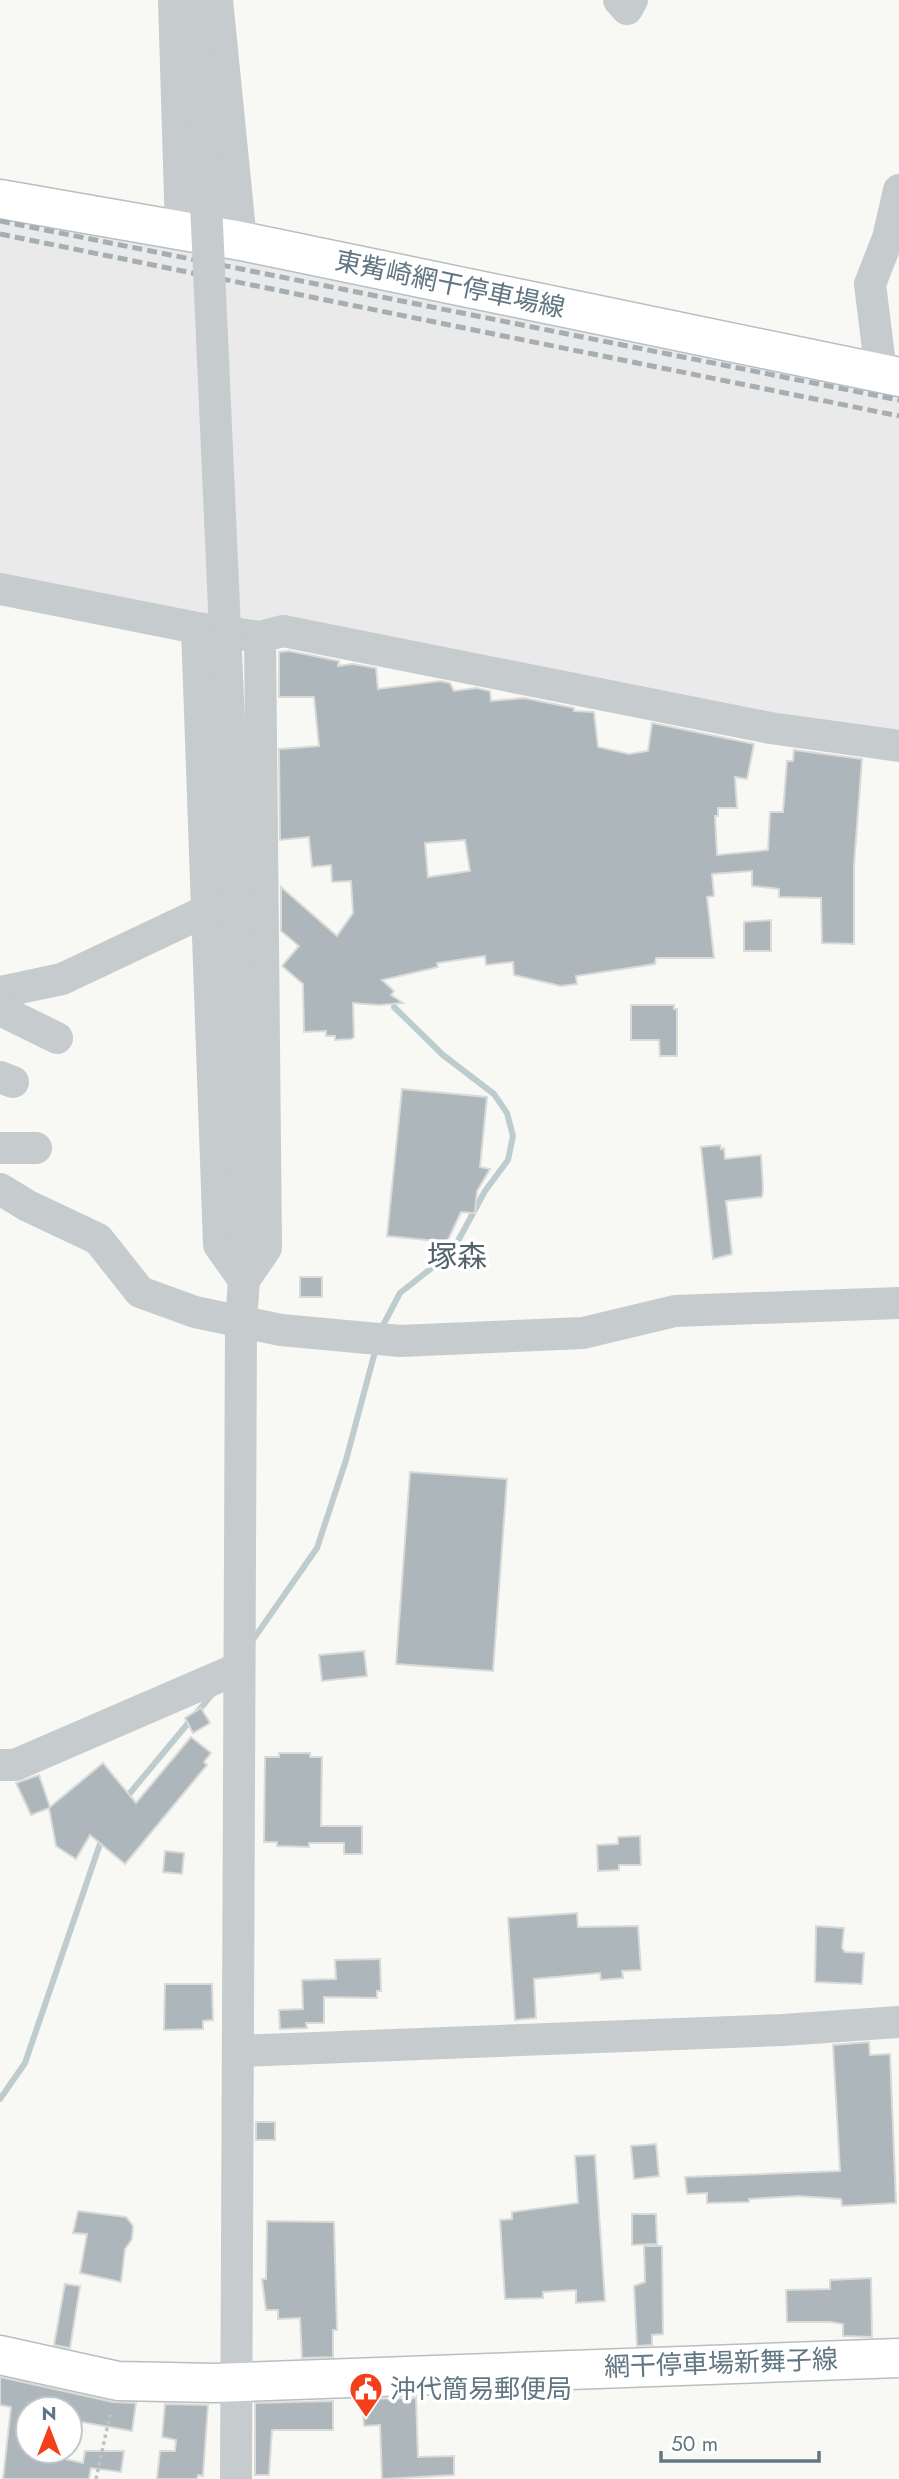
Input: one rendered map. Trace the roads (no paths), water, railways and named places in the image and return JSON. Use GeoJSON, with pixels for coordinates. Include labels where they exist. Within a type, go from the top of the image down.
{"type":"FeatureCollection","features":[{"type":"Feature","properties":{"kind":"main road","name":"東觜崎網干停車場線"},"geometry":{"type":"LineString","coordinates":[[0,199],[241,241],[890,375]]}},
{"type":"Feature","properties":{"kind":"main road","name":"網干停車場新舞子線"},"geometry":{"type":"LineString","coordinates":[[0,2355],[118,2381],[236,2382],[899,2358]]}},
{"type":"Feature","properties":{"kind":"street"},"geometry":{"type":"LineString","coordinates":[[174,0],[181,230]]}},
{"type":"Feature","properties":{"kind":"street"},"geometry":{"type":"LineString","coordinates":[[197,0],[238,922],[244,1280],[241,1323],[237,1669],[239,2051],[236,2479]]}},
{"type":"Feature","properties":{"kind":"street"},"geometry":{"type":"LineString","coordinates":[[217,0],[241,241]]}},
{"type":"Feature","properties":{"kind":"street"},"geometry":{"type":"LineString","coordinates":[[619,0],[627,9],[632,0]]}},
{"type":"Feature","properties":{"kind":"street"},"geometry":{"type":"LineString","coordinates":[[890,375],[870,284],[888,238],[899,190]]}},
{"type":"Feature","properties":{"kind":"street"},"geometry":{"type":"LineString","coordinates":[[0,589],[197,628],[260,637],[283,631],[770,728],[899,746]]}},
{"type":"Feature","properties":{"kind":"street"},"geometry":{"type":"LineString","coordinates":[[197,628],[210,909],[219,1245],[244,1280]]}},
{"type":"Feature","properties":{"kind":"street"},"geometry":{"type":"LineString","coordinates":[[244,1280],[266,1248],[260,637]]}},
{"type":"Feature","properties":{"kind":"street"},"geometry":{"type":"LineString","coordinates":[[1,1004],[62,979],[210,909]]}},
{"type":"Feature","properties":{"kind":"street"},"geometry":{"type":"LineString","coordinates":[[1,1004],[57,1038]]}},
{"type":"Feature","properties":{"kind":"street"},"geometry":{"type":"LineString","coordinates":[[0,1148],[36,1148]]}},
{"type":"Feature","properties":{"kind":"street"},"geometry":{"type":"LineString","coordinates":[[0,1189],[28,1206],[98,1239],[141,1292],[195,1312],[281,1330],[400,1341],[583,1333],[675,1311],[899,1303]]}},
{"type":"Feature","properties":{"kind":"street"},"geometry":{"type":"LineString","coordinates":[[0,1765],[15,1765],[237,1669]]}},
{"type":"Feature","properties":{"kind":"street"},"geometry":{"type":"LineString","coordinates":[[239,2051],[783,2030],[899,2022]]}},
{"type":"Feature","properties":{"kind":"waterway"},"geometry":{"type":"LineString","coordinates":[[380,1331],[400,1293],[452,1252],[485,1191],[508,1160],[513,1136],[507,1113],[494,1094],[443,1055],[394,1007]]}},
{"type":"Feature","properties":{"kind":"waterway"},"geometry":{"type":"LineString","coordinates":[[250,1644],[317,1548],[346,1460],[376,1348]]}},
{"type":"Feature","properties":{"kind":"waterway"},"geometry":{"type":"LineString","coordinates":[[125,1799],[214,1692]]}},
{"type":"Feature","properties":{"kind":"waterway"},"geometry":{"type":"LineString","coordinates":[[0,2099],[25,2063],[102,1838]]}},
{"type":"Feature","properties":{"kind":"railway"},"geometry":{"type":"LineString","coordinates":[[0,221],[899,400]]}},
{"type":"Feature","properties":{"kind":"railway"},"geometry":{"type":"LineString","coordinates":[[0,234],[899,416]]}},
{"type":"Feature","properties":{"kind":"place","name":"沖代簡易郵便局"},"geometry":{"type":"Point","coordinates":[366,2419]}},
{"type":"Feature","properties":{"kind":"district","name":"塚森"},"geometry":{"type":"Point","coordinates":[457,1256]}}]}
